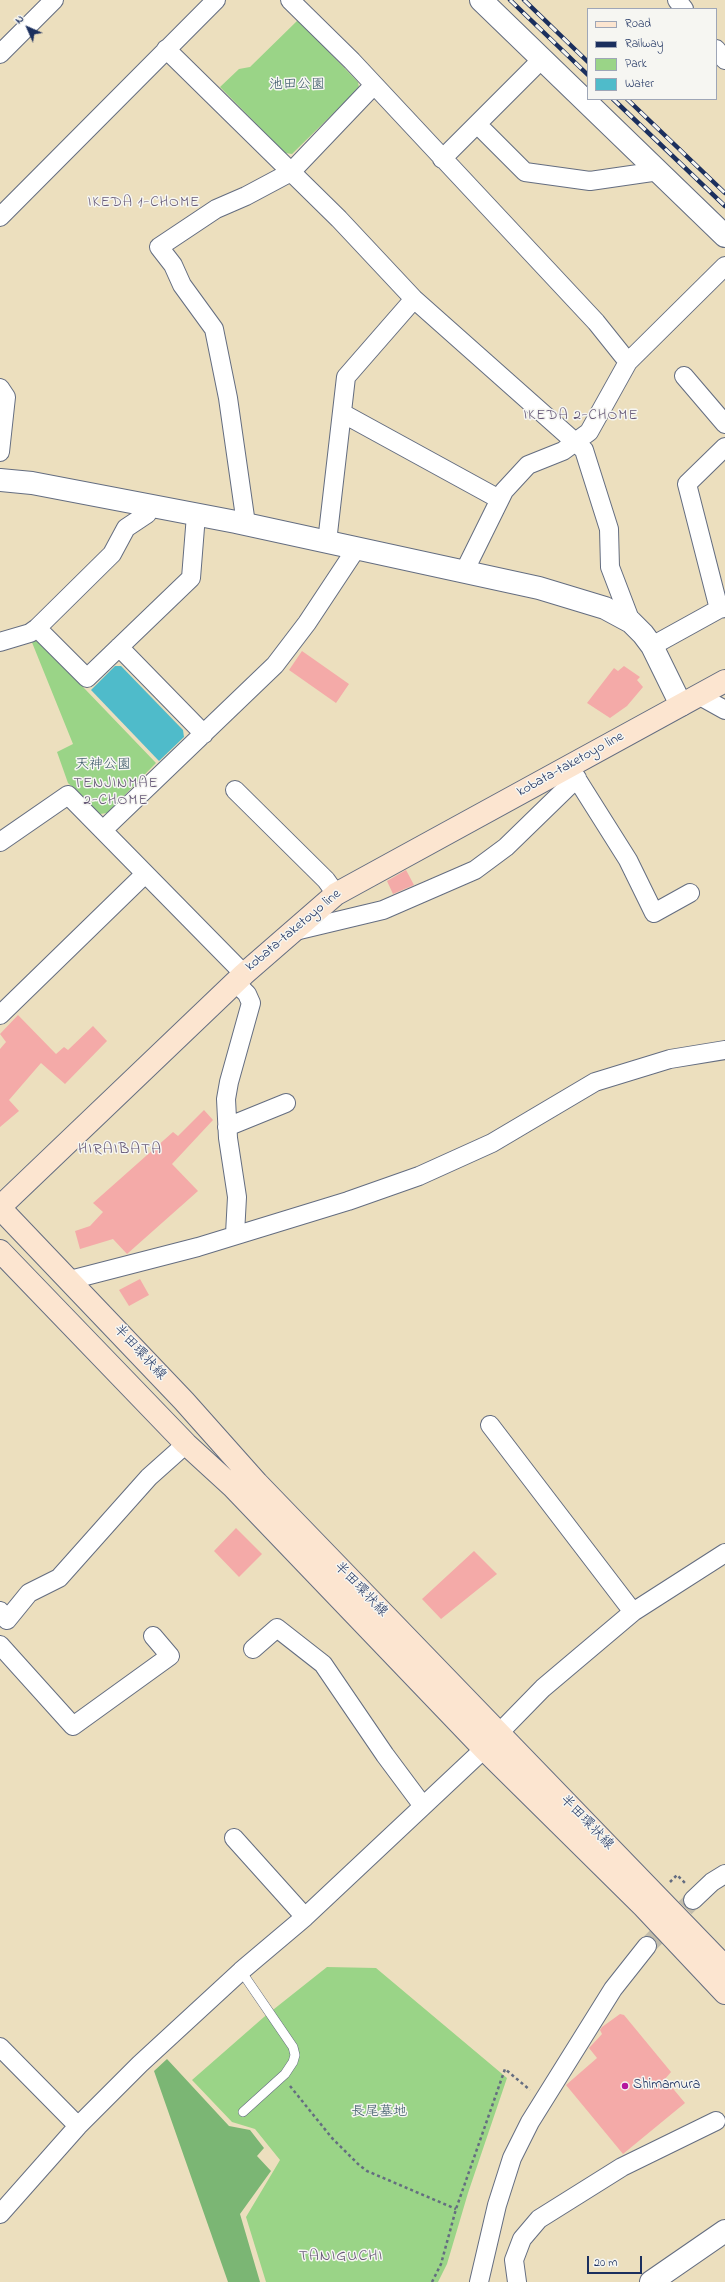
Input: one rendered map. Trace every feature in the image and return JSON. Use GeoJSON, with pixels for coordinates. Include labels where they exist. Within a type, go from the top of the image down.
{"type":"FeatureCollection","features":[{"type":"Feature","properties":{"kind":"main road","name":"kobata-taketoyo line"},"geometry":{"type":"LineString","coordinates":[[0,1208],[239,978],[290,932],[336,894],[573,772],[690,700],[725,681]]}},
{"type":"Feature","properties":{"kind":"main road","name":"半田環状線"},"geometry":{"type":"LineString","coordinates":[[0,1208],[184,1401],[257,1483],[725,1967]]}},
{"type":"Feature","properties":{"kind":"main road","name":"半田環状線"},"geometry":{"type":"LineString","coordinates":[[0,1251],[186,1444],[233,1488],[484,1749],[644,1907],[725,1993]]}},
{"type":"Feature","properties":{"kind":"street"},"geometry":{"type":"LineString","coordinates":[[0,54],[54,0]]}},
{"type":"Feature","properties":{"kind":"street"},"geometry":{"type":"LineString","coordinates":[[0,217],[216,0]]}},
{"type":"Feature","properties":{"kind":"street"},"geometry":{"type":"LineString","coordinates":[[290,0],[374,85],[596,322],[628,362]]}},
{"type":"Feature","properties":{"kind":"street"},"geometry":{"type":"LineString","coordinates":[[481,0],[660,171],[725,236]]}},
{"type":"Feature","properties":{"kind":"street"},"geometry":{"type":"LineString","coordinates":[[676,0],[683,8]]}},
{"type":"Feature","properties":{"kind":"street"},"geometry":{"type":"LineString","coordinates":[[166,49],[291,172],[414,299],[576,441],[584,450],[609,529],[610,567],[631,622],[652,646],[690,700],[725,710]]}},
{"type":"Feature","properties":{"kind":"street"},"geometry":{"type":"LineString","coordinates":[[717,50],[725,60]]}},
{"type":"Feature","properties":{"kind":"street"},"geometry":{"type":"LineString","coordinates":[[442,159],[542,59]]}},
{"type":"Feature","properties":{"kind":"street"},"geometry":{"type":"LineString","coordinates":[[246,524],[228,398],[214,329],[182,285],[173,265],[159,247],[216,209],[246,196],[291,172],[374,85]]}},
{"type":"Feature","properties":{"kind":"street"},"geometry":{"type":"LineString","coordinates":[[477,124],[525,172],[590,181],[660,171]]}},
{"type":"Feature","properties":{"kind":"street"},"geometry":{"type":"LineString","coordinates":[[464,572],[499,499],[528,465],[563,451],[589,432],[628,362],[725,266]]}},
{"type":"Feature","properties":{"kind":"street"},"geometry":{"type":"LineString","coordinates":[[327,542],[346,377],[414,299]]}},
{"type":"Feature","properties":{"kind":"street"},"geometry":{"type":"LineString","coordinates":[[684,376],[725,424]]}},
{"type":"Feature","properties":{"kind":"street"},"geometry":{"type":"LineString","coordinates":[[0,388],[6,397],[0,452]]}},
{"type":"Feature","properties":{"kind":"street"},"geometry":{"type":"LineString","coordinates":[[342,413],[499,499]]}},
{"type":"Feature","properties":{"kind":"street"},"geometry":{"type":"LineString","coordinates":[[652,646],[722,609],[687,484],[725,447]]}},
{"type":"Feature","properties":{"kind":"street"},"geometry":{"type":"LineString","coordinates":[[0,480],[32,483],[246,524],[539,588],[605,608],[631,622]]}},
{"type":"Feature","properties":{"kind":"street"},"geometry":{"type":"LineString","coordinates":[[0,642],[30,633],[37,628],[112,554],[126,528],[147,514],[151,505]]}},
{"type":"Feature","properties":{"kind":"street"},"geometry":{"type":"LineString","coordinates":[[37,628],[87,678],[191,578],[196,514]]}},
{"type":"Feature","properties":{"kind":"street"},"geometry":{"type":"LineString","coordinates":[[103,830],[275,665],[307,623],[356,549]]}},
{"type":"Feature","properties":{"kind":"street"},"geometry":{"type":"LineString","coordinates":[[119,647],[204,734]]}},
{"type":"Feature","properties":{"kind":"street"},"geometry":{"type":"LineString","coordinates":[[290,932],[384,910],[475,870],[506,847],[573,772],[628,860],[654,913],[690,893]]}},
{"type":"Feature","properties":{"kind":"street"},"geometry":{"type":"LineString","coordinates":[[235,790],[326,880],[336,894]]}},
{"type":"Feature","properties":{"kind":"street"},"geometry":{"type":"LineString","coordinates":[[0,842],[68,795],[145,874],[239,978],[251,1003],[229,1082],[226,1099],[226,1127],[237,1198],[235,1234]]}},
{"type":"Feature","properties":{"kind":"street"},"geometry":{"type":"LineString","coordinates":[[0,1015],[145,874]]}},
{"type":"Feature","properties":{"kind":"street"},"geometry":{"type":"LineString","coordinates":[[70,1280],[198,1247],[235,1234],[348,1201],[419,1176],[492,1143],[595,1082],[670,1059],[725,1050]]}},
{"type":"Feature","properties":{"kind":"street"},"geometry":{"type":"LineString","coordinates":[[226,1127],[286,1103]]}},
{"type":"Feature","properties":{"kind":"street"},"geometry":{"type":"LineString","coordinates":[[490,1425],[633,1612]]}},
{"type":"Feature","properties":{"kind":"street"},"geometry":{"type":"LineString","coordinates":[[2,1620],[29,1593],[59,1578],[149,1477],[186,1444]]}},
{"type":"Feature","properties":{"kind":"street"},"geometry":{"type":"LineString","coordinates":[[499,1733],[543,1688],[633,1612],[725,1553]]}},
{"type":"Feature","properties":{"kind":"street"},"geometry":{"type":"LineString","coordinates":[[253,1649],[277,1628],[301,1645],[323,1664],[385,1755],[423,1806]]}},
{"type":"Feature","properties":{"kind":"street"},"geometry":{"type":"LineString","coordinates":[[0,1645],[73,1726],[170,1656],[153,1636]]}},
{"type":"Feature","properties":{"kind":"street"},"geometry":{"type":"LineString","coordinates":[[0,2214],[78,2126],[140,2064],[241,1971],[305,1917],[484,1749]]}},
{"type":"Feature","properties":{"kind":"street"},"geometry":{"type":"LineString","coordinates":[[234,1838],[305,1917]]}},
{"type":"Feature","properties":{"kind":"street"},"geometry":{"type":"LineString","coordinates":[[693,1900],[712,1882],[725,1874]]}},
{"type":"Feature","properties":{"kind":"street"},"geometry":{"type":"LineString","coordinates":[[479,2282],[497,2205],[512,2158],[542,2101],[613,1989],[647,1946]]}},
{"type":"Feature","properties":{"kind":"street"},"geometry":{"type":"LineString","coordinates":[[0,2047],[78,2126]]}},
{"type":"Feature","properties":{"kind":"street"},"geometry":{"type":"LineString","coordinates":[[516,2282],[514,2260],[522,2239],[539,2219],[622,2167],[716,2121]]}},
{"type":"Feature","properties":{"kind":"street"},"geometry":{"type":"LineString","coordinates":[[651,2282],[725,2231]]}},
{"type":"Feature","properties":{"kind":"lane"},"geometry":{"type":"LineString","coordinates":[[241,1971],[293,2047],[293,2062],[282,2077],[244,2112]]}},
{"type":"Feature","properties":{"kind":"path"},"geometry":{"type":"LineString","coordinates":[[432,2282],[441,2264],[456,2209],[505,2069],[542,2101]]}},
{"type":"Feature","properties":{"kind":"path"},"geometry":{"type":"LineString","coordinates":[[282,2077],[332,2138],[359,2165],[456,2209]]}},
{"type":"Feature","properties":{"kind":"green space","name":"池田公園"},"geometry":{"type":"Polygon","coordinates":[[[298,20],[358,82],[359,88],[292,154],[285,153],[220,87],[239,69],[250,67],[298,20]]]}},
{"type":"Feature","properties":{"kind":"green space","name":"天神公園"},"geometry":{"type":"Polygon","coordinates":[[[36,638],[156,763],[107,813],[100,814],[68,783],[57,752],[73,744],[31,640],[36,638]]]}},
{"type":"Feature","properties":{"kind":"green space","name":"長尾墓地"},"geometry":{"type":"Polygon","coordinates":[[[327,1967],[376,1968],[507,2078],[468,2193],[447,2264],[438,2282],[266,2282],[246,2217],[280,2160],[255,2129],[232,2122],[192,2080],[264,2017],[327,1967]]]}},
{"type":"Feature","properties":{"kind":"green space"},"geometry":{"type":"Polygon","coordinates":[[[167,2059],[229,2126],[250,2130],[264,2148],[257,2156],[271,2171],[240,2214],[260,2282],[228,2282],[154,2071],[167,2059]]]}},
{"type":"Feature","properties":{"kind":"water"},"geometry":{"type":"Polygon","coordinates":[[[115,666],[121,666],[183,730],[184,737],[159,761],[91,690],[115,666]]]}},
{"type":"Feature","properties":{"kind":"building"},"geometry":{"type":"Polygon","coordinates":[[[302,651],[349,684],[336,703],[289,670],[302,651]]]}},
{"type":"Feature","properties":{"kind":"building"},"geometry":{"type":"Polygon","coordinates":[[[624,666],[640,677],[637,680],[643,687],[627,706],[610,718],[587,703],[614,668],[618,671],[624,666]]]}},
{"type":"Feature","properties":{"kind":"building"},"geometry":{"type":"Polygon","coordinates":[[[406,870],[414,885],[393,894],[387,881],[406,870]]]}},
{"type":"Feature","properties":{"kind":"building"},"geometry":{"type":"Polygon","coordinates":[[[18,1015],[56,1054],[64,1047],[68,1050],[93,1026],[107,1041],[65,1084],[41,1063],[9,1100],[19,1111],[0,1127],[0,1049],[6,1042],[0,1034],[18,1015]]]}},
{"type":"Feature","properties":{"kind":"building"},"geometry":{"type":"Polygon","coordinates":[[[204,1110],[213,1120],[172,1164],[198,1191],[127,1254],[113,1239],[80,1249],[75,1231],[90,1226],[103,1212],[93,1203],[173,1132],[178,1136],[204,1110]]]}},
{"type":"Feature","properties":{"kind":"building"},"geometry":{"type":"Polygon","coordinates":[[[140,1279],[149,1295],[129,1306],[119,1290],[140,1279]]]}},
{"type":"Feature","properties":{"kind":"building"},"geometry":{"type":"Polygon","coordinates":[[[236,1528],[262,1554],[239,1577],[214,1551],[236,1528]]]}},
{"type":"Feature","properties":{"kind":"building"},"geometry":{"type":"Polygon","coordinates":[[[474,1551],[497,1574],[441,1619],[422,1599],[474,1551]]]}},
{"type":"Feature","properties":{"kind":"building"},"geometry":{"type":"Polygon","coordinates":[[[620,2014],[624,2015],[671,2072],[665,2079],[685,2103],[623,2154],[566,2085],[597,2058],[589,2048],[602,2034],[600,2030],[602,2027],[620,2014]]]}},
{"type":"Feature","properties":{"kind":"tunnel"},"geometry":{"type":"LineString","coordinates":[[647,1946],[693,1900]]}},
{"type":"Feature","properties":{"kind":"railway"},"geometry":{"type":"LineString","coordinates":[[510,0],[587,74]]}},
{"type":"Feature","properties":{"kind":"railway"},"geometry":{"type":"LineString","coordinates":[[524,0],[587,61]]}},
{"type":"Feature","properties":{"kind":"railway"},"geometry":{"type":"LineString","coordinates":[[614,100],[725,206]]}},
{"type":"Feature","properties":{"kind":"railway"},"geometry":{"type":"LineString","coordinates":[[628,100],[725,193]]}},
{"type":"Feature","properties":{"kind":"place","name":"Shimamura"},"geometry":{"type":"Point","coordinates":[625,2086]}},
{"type":"Feature","properties":{"kind":"district","name":"IKEDA 1-CHOME"},"geometry":{"type":"Point","coordinates":[144,204]}},
{"type":"Feature","properties":{"kind":"district","name":"IKEDA 2-CHOME"},"geometry":{"type":"Point","coordinates":[581,417]}},
{"type":"Feature","properties":{"kind":"district","name":"TENJINMAE 2-CHOME"},"geometry":{"type":"Point","coordinates":[116,794]}},
{"type":"Feature","properties":{"kind":"district","name":"HIRAIBATA"},"geometry":{"type":"Point","coordinates":[120,1150]}},
{"type":"Feature","properties":{"kind":"district","name":"TANIGUCHI"},"geometry":{"type":"Point","coordinates":[341,2257]}}]}
